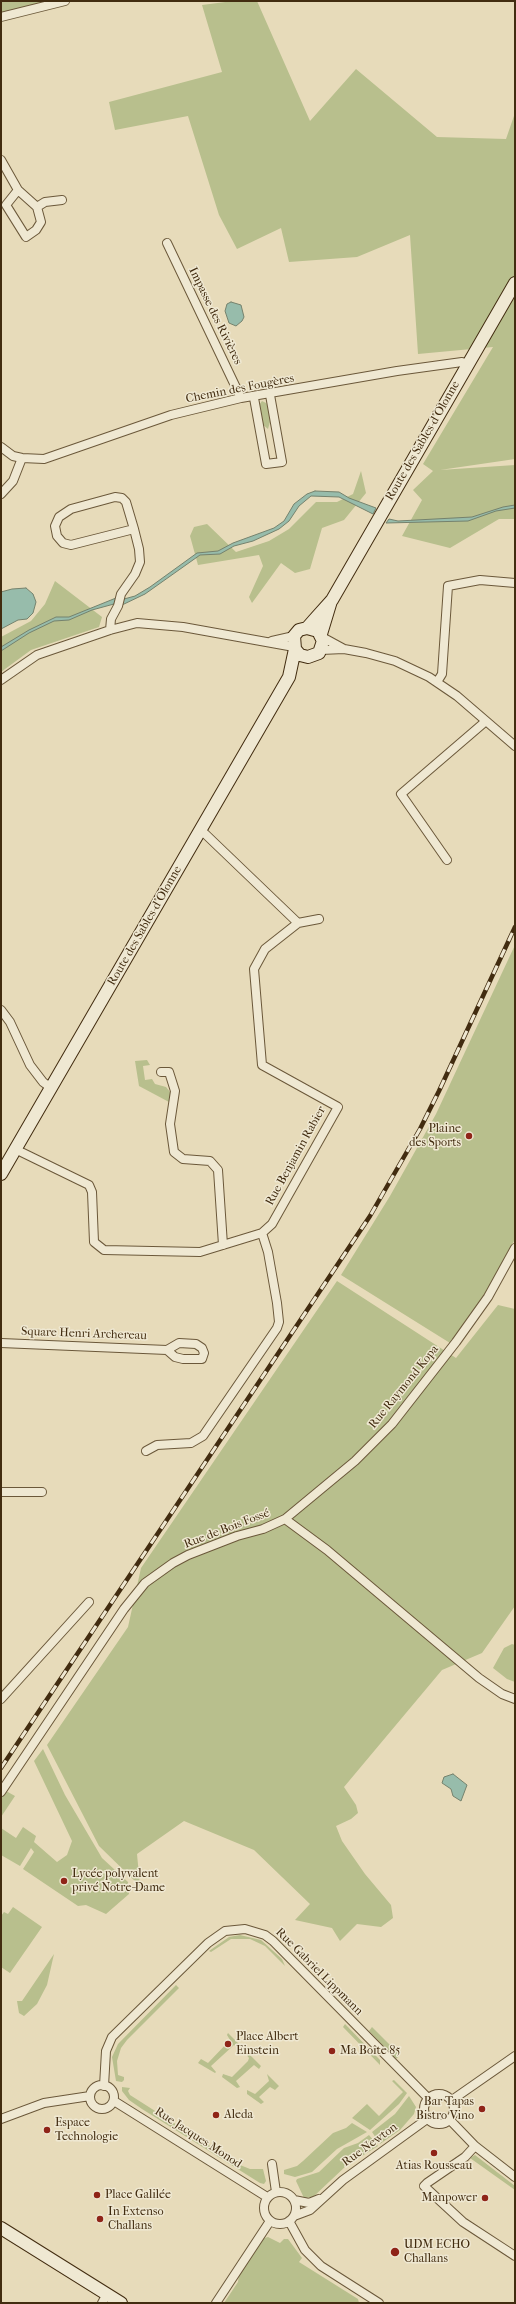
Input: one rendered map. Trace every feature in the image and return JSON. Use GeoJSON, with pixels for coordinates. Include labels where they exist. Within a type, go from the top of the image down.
{"type":"FeatureCollection","features":[{"type":"Feature","properties":{"kind":"main road","name":"Route des Sables-d'Olonne"},"geometry":{"type":"LineString","coordinates":[[289,677],[294,644],[299,630],[306,628],[332,600],[515,283]]}},
{"type":"Feature","properties":{"kind":"main road","name":"Route des Sables-d'Olonne"},"geometry":{"type":"LineString","coordinates":[[1,1174],[289,677],[308,658],[316,656],[321,650],[322,636],[332,600]]}},
{"type":"Feature","properties":{"kind":"main road"},"geometry":{"type":"LineString","coordinates":[[306,628],[315,629],[322,636]]}},
{"type":"Feature","properties":{"kind":"main road"},"geometry":{"type":"LineString","coordinates":[[294,644],[300,655],[308,658]]}},
{"type":"Feature","properties":{"kind":"main road"},"geometry":{"type":"LineString","coordinates":[[1,2228],[104,2299],[121,2303]]}},
{"type":"Feature","properties":{"kind":"street"},"geometry":{"type":"LineString","coordinates":[[1,17],[65,1]]}},
{"type":"Feature","properties":{"kind":"street"},"geometry":{"type":"LineString","coordinates":[[1,160],[18,190],[37,207],[41,222],[36,230],[26,237],[6,205],[18,190]]}},
{"type":"Feature","properties":{"kind":"street"},"geometry":{"type":"LineString","coordinates":[[37,207],[44,202],[62,200]]}},
{"type":"Feature","properties":{"kind":"street","name":"Impasse des Rivières"},"geometry":{"type":"LineString","coordinates":[[167,243],[241,398]]}},
{"type":"Feature","properties":{"kind":"street","name":"Chemin des Fougères"},"geometry":{"type":"LineString","coordinates":[[1,447],[13,456],[34,460],[56,456],[172,415],[241,398],[254,398],[397,371],[462,362],[468,364]]}},
{"type":"Feature","properties":{"kind":"street"},"geometry":{"type":"LineString","coordinates":[[254,398],[266,464],[282,462],[270,395]]}},
{"type":"Feature","properties":{"kind":"street"},"geometry":{"type":"LineString","coordinates":[[1,494],[13,481],[22,458]]}},
{"type":"Feature","properties":{"kind":"street"},"geometry":{"type":"LineString","coordinates":[[110,630],[112,619],[122,594],[135,574],[140,562],[139,550],[134,529],[126,502],[122,498],[115,497],[71,509],[59,517],[55,526],[57,536],[63,543],[71,544],[134,529]]}},
{"type":"Feature","properties":{"kind":"street"},"geometry":{"type":"LineString","coordinates":[[437,682],[442,674],[448,586],[480,580],[515,583]]}},
{"type":"Feature","properties":{"kind":"street"},"geometry":{"type":"LineString","coordinates":[[1,680],[37,655],[110,630],[149,623],[294,644]]}},
{"type":"Feature","properties":{"kind":"street"},"geometry":{"type":"LineString","coordinates":[[322,636],[344,649],[394,662],[437,682],[457,696],[515,746]]}},
{"type":"Feature","properties":{"kind":"street"},"geometry":{"type":"LineString","coordinates":[[321,650],[344,649]]}},
{"type":"Feature","properties":{"kind":"street"},"geometry":{"type":"LineString","coordinates":[[447,860],[401,794],[486,721]]}},
{"type":"Feature","properties":{"kind":"street"},"geometry":{"type":"LineString","coordinates":[[200,829],[298,923],[319,919]]}},
{"type":"Feature","properties":{"kind":"street","name":"Rue Benjamin Rabier"},"geometry":{"type":"LineString","coordinates":[[262,1233],[272,1224],[338,1107],[262,1066],[254,969],[265,949],[298,923]]}},
{"type":"Feature","properties":{"kind":"street"},"geometry":{"type":"LineString","coordinates":[[1,1010],[10,1022],[30,1065],[43,1082],[51,1088]]}},
{"type":"Feature","properties":{"kind":"street"},"geometry":{"type":"LineString","coordinates":[[161,1072],[170,1072],[175,1091],[170,1124],[174,1152],[183,1159],[210,1161],[218,1170],[223,1245]]}},
{"type":"Feature","properties":{"kind":"street"},"geometry":{"type":"LineString","coordinates":[[15,1149],[89,1185],[92,1192],[94,1242],[104,1250],[193,1252],[223,1245],[262,1233],[268,1252],[277,1303],[279,1322],[276,1328],[203,1436],[191,1443],[157,1445],[146,1451]]}},
{"type":"Feature","properties":{"kind":"street","name":"Rue Raymond Kopa"},"geometry":{"type":"LineString","coordinates":[[285,1519],[355,1461],[392,1424],[456,1342],[488,1297],[515,1248]]}},
{"type":"Feature","properties":{"kind":"street","name":"Square Henri Archereau"},"geometry":{"type":"LineString","coordinates":[[1,1343],[167,1350]]}},
{"type":"Feature","properties":{"kind":"street"},"geometry":{"type":"LineString","coordinates":[[1,1492],[42,1492]]}},
{"type":"Feature","properties":{"kind":"street","name":"Rue de Bois Fossé"},"geometry":{"type":"LineString","coordinates":[[1,1792],[124,1609],[145,1583],[188,1555],[237,1536],[263,1529],[285,1519],[327,1550],[479,1678],[502,1694],[515,1700]]}},
{"type":"Feature","properties":{"kind":"street"},"geometry":{"type":"LineString","coordinates":[[1,1699],[89,1602]]}},
{"type":"Feature","properties":{"kind":"street","name":"Rue Gabriel Lippmann"},"geometry":{"type":"LineString","coordinates":[[104,2086],[106,2051],[112,2037],[208,1943],[225,1932],[246,1929],[264,1935],[273,1941],[428,2099]]}},
{"type":"Feature","properties":{"kind":"street"},"geometry":{"type":"LineString","coordinates":[[452,2100],[515,2056]]}},
{"type":"Feature","properties":{"kind":"street"},"geometry":{"type":"LineString","coordinates":[[104,2086],[111,2088],[114,2094],[114,2100],[111,2106],[99,2109],[93,2106],[90,2096],[93,2089],[104,2086]]}},
{"type":"Feature","properties":{"kind":"street"},"geometry":{"type":"LineString","coordinates":[[437,2094],[445,2095],[452,2100],[454,2114],[450,2120],[443,2124],[434,2124],[427,2119],[424,2112],[425,2104],[428,2099],[437,2094]]}},
{"type":"Feature","properties":{"kind":"street"},"geometry":{"type":"LineString","coordinates":[[1,2119],[44,2103],[90,2096]]}},
{"type":"Feature","properties":{"kind":"street","name":"Rue Jacques Monod"},"geometry":{"type":"LineString","coordinates":[[114,2100],[267,2197]]}},
{"type":"Feature","properties":{"kind":"street","name":"Rue Newton"},"geometry":{"type":"LineString","coordinates":[[291,2218],[310,2210],[343,2180],[427,2119]]}},
{"type":"Feature","properties":{"kind":"street"},"geometry":{"type":"LineString","coordinates":[[450,2120],[475,2146],[515,2177]]}},
{"type":"Feature","properties":{"kind":"street"},"geometry":{"type":"LineString","coordinates":[[475,2146],[465,2157],[424,2186],[463,2222],[515,2256]]}},
{"type":"Feature","properties":{"kind":"street"},"geometry":{"type":"LineString","coordinates":[[272,2164],[276,2192]]}},
{"type":"Feature","properties":{"kind":"street"},"geometry":{"type":"LineString","coordinates":[[276,2192],[286,2193],[294,2200],[296,2210],[291,2218],[281,2224],[270,2220],[263,2209],[267,2197],[276,2192]]}},
{"type":"Feature","properties":{"kind":"street","name":"Rue Newton"},"geometry":{"type":"LineString","coordinates":[[294,2200],[309,2203],[328,2194]]}},
{"type":"Feature","properties":{"kind":"street"},"geometry":{"type":"LineString","coordinates":[[291,2218],[305,2250],[321,2266],[375,2302]]}},
{"type":"Feature","properties":{"kind":"street"},"geometry":{"type":"LineString","coordinates":[[216,2303],[270,2220]]}},
{"type":"Feature","properties":{"kind":"shaded area"},"geometry":{"type":"Polygon","coordinates":[[[1,1],[52,1],[1,13],[1,1]]]}},
{"type":"Feature","properties":{"kind":"shaded area"},"geometry":{"type":"Polygon","coordinates":[[[233,1],[257,1],[310,121],[356,69],[437,137],[506,139],[515,113],[515,459],[440,470],[515,465],[515,519],[499,519],[450,548],[402,536],[422,500],[413,490],[433,471],[423,464],[493,347],[418,354],[410,235],[357,257],[289,262],[281,228],[237,249],[219,215],[188,116],[115,130],[109,102],[222,72],[202,5],[233,1]]]}},
{"type":"Feature","properties":{"kind":"shaded area"},"geometry":{"type":"Polygon","coordinates":[[[231,302],[241,305],[244,317],[236,326],[229,323],[225,311],[227,304],[231,302]]]}},
{"type":"Feature","properties":{"kind":"shaded area"},"geometry":{"type":"Polygon","coordinates":[[[262,401],[266,403],[269,408],[270,422],[268,429],[262,424],[259,405],[262,401]]]}},
{"type":"Feature","properties":{"kind":"shaded area"},"geometry":{"type":"Polygon","coordinates":[[[361,471],[366,493],[344,520],[322,528],[310,569],[295,573],[281,563],[252,603],[249,597],[263,566],[259,555],[198,565],[190,536],[194,527],[207,524],[236,552],[269,541],[289,529],[316,502],[337,502],[353,494],[361,471]]]}},
{"type":"Feature","properties":{"kind":"shaded area"},"geometry":{"type":"Polygon","coordinates":[[[315,491],[339,492],[349,498],[376,508],[373,514],[339,497],[311,496],[299,506],[289,521],[279,529],[253,541],[234,546],[220,554],[200,555],[145,594],[122,605],[124,599],[135,596],[150,587],[197,553],[218,551],[233,543],[274,528],[284,521],[294,504],[307,494],[315,491]]]}},
{"type":"Feature","properties":{"kind":"shaded area"},"geometry":{"type":"Polygon","coordinates":[[[515,505],[515,508],[496,511],[468,521],[386,523],[389,519],[398,521],[472,517],[503,507],[515,505]]]}},
{"type":"Feature","properties":{"kind":"shaded area"},"geometry":{"type":"Polygon","coordinates":[[[55,581],[102,617],[99,627],[31,650],[1,672],[1,637],[31,621],[45,604],[55,581]]]}},
{"type":"Feature","properties":{"kind":"shaded area"},"geometry":{"type":"Polygon","coordinates":[[[26,588],[33,594],[36,602],[33,613],[27,619],[18,620],[1,629],[1,592],[12,589],[26,588]]]}},
{"type":"Feature","properties":{"kind":"shaded area"},"geometry":{"type":"Polygon","coordinates":[[[116,598],[114,604],[92,610],[69,620],[54,621],[29,633],[1,651],[1,647],[29,630],[56,617],[69,617],[116,598]]]}},
{"type":"Feature","properties":{"kind":"shaded area","name":"Plaine des Sports"},"geometry":{"type":"Polygon","coordinates":[[[515,945],[515,1239],[493,1282],[450,1343],[341,1275],[390,1196],[436,1114],[515,945]]]}},
{"type":"Feature","properties":{"kind":"shaded area"},"geometry":{"type":"Polygon","coordinates":[[[147,1060],[150,1065],[143,1066],[145,1080],[152,1079],[155,1084],[166,1087],[171,1093],[171,1100],[169,1102],[139,1086],[135,1061],[147,1060]]]}},
{"type":"Feature","properties":{"kind":"shaded area"},"geometry":{"type":"Polygon","coordinates":[[[337,1281],[456,1358],[498,1305],[515,1309],[515,1606],[482,1653],[442,1670],[344,1787],[356,1805],[358,1813],[351,1819],[336,1826],[342,1841],[365,1874],[391,1905],[393,1918],[381,1927],[357,1924],[340,1941],[332,1928],[295,1920],[310,1904],[254,1850],[184,1821],[137,1854],[140,1886],[99,1846],[47,1745],[128,1627],[141,1568],[337,1281]]]}},
{"type":"Feature","properties":{"kind":"shaded area"},"geometry":{"type":"Polygon","coordinates":[[[512,1644],[515,1645],[515,1682],[507,1679],[493,1668],[504,1648],[512,1644]]]}},
{"type":"Feature","properties":{"kind":"shaded area"},"geometry":{"type":"Polygon","coordinates":[[[43,1749],[65,1795],[102,1858],[128,1882],[129,1894],[106,1914],[86,1905],[78,1906],[23,1869],[34,1852],[31,1848],[20,1866],[1,1855],[1,1828],[16,1838],[23,1827],[36,1836],[34,1842],[57,1862],[67,1855],[72,1841],[34,1761],[43,1749]]]}},
{"type":"Feature","properties":{"kind":"shaded area"},"geometry":{"type":"Polygon","coordinates":[[[453,1774],[467,1785],[461,1801],[453,1796],[451,1789],[442,1783],[444,1777],[453,1774]]]}},
{"type":"Feature","properties":{"kind":"shaded area"},"geometry":{"type":"Polygon","coordinates":[[[6,1791],[15,1796],[1,1817],[1,1799],[6,1791]]]}},
{"type":"Feature","properties":{"kind":"shaded area"},"geometry":{"type":"Polygon","coordinates":[[[13,1907],[42,1927],[10,1973],[1,1967],[1,1916],[4,1912],[8,1914],[13,1907]]]}},
{"type":"Feature","properties":{"kind":"shaded area"},"geometry":{"type":"Polygon","coordinates":[[[240,1935],[261,1940],[282,1959],[285,1966],[265,1946],[250,1939],[231,1939],[211,1952],[209,1951],[229,1937],[240,1935]]]}},
{"type":"Feature","properties":{"kind":"shaded area"},"geometry":{"type":"Polygon","coordinates":[[[54,1954],[47,1985],[37,2004],[24,2016],[19,2013],[17,2001],[22,2001],[54,1954]]]}},
{"type":"Feature","properties":{"kind":"shaded area"},"geometry":{"type":"Polygon","coordinates":[[[176,1985],[179,1988],[127,2040],[121,2048],[117,2061],[118,2075],[124,2077],[124,2080],[122,2082],[116,2081],[112,2057],[118,2044],[176,1985]]]}},
{"type":"Feature","properties":{"kind":"shaded area"},"geometry":{"type":"Polygon","coordinates":[[[345,2024],[380,2060],[380,2065],[343,2027],[345,2024]]]}},
{"type":"Feature","properties":{"kind":"shaded area"},"geometry":{"type":"Polygon","coordinates":[[[372,2027],[400,2055],[396,2059],[369,2031],[372,2027]]]}},
{"type":"Feature","properties":{"kind":"shaded area"},"geometry":{"type":"Polygon","coordinates":[[[228,2033],[240,2045],[240,2049],[234,2045],[211,2066],[216,2072],[215,2073],[198,2063],[201,2059],[208,2063],[230,2040],[227,2035],[228,2033]]]}},
{"type":"Feature","properties":{"kind":"shaded area"},"geometry":{"type":"Polygon","coordinates":[[[248,2053],[261,2066],[259,2069],[254,2065],[236,2081],[240,2087],[237,2088],[222,2077],[223,2074],[232,2077],[248,2061],[249,2058],[246,2054],[248,2053]]]}},
{"type":"Feature","properties":{"kind":"shaded area"},"geometry":{"type":"Polygon","coordinates":[[[267,2074],[279,2086],[275,2090],[270,2087],[259,2097],[264,2102],[261,2104],[247,2094],[247,2090],[255,2094],[269,2081],[267,2074]]]}},
{"type":"Feature","properties":{"kind":"shaded area"},"geometry":{"type":"Polygon","coordinates":[[[394,2080],[407,2093],[399,2104],[370,2130],[352,2118],[367,2104],[379,2116],[403,2092],[392,2081],[394,2080]]]}},
{"type":"Feature","properties":{"kind":"shaded area"},"geometry":{"type":"Polygon","coordinates":[[[122,2087],[130,2088],[128,2091],[130,2095],[240,2165],[250,2169],[263,2169],[266,2181],[264,2184],[260,2183],[142,2109],[129,2100],[122,2091],[122,2087]]]}},
{"type":"Feature","properties":{"kind":"shaded area"},"geometry":{"type":"Polygon","coordinates":[[[409,2096],[416,2107],[414,2114],[400,2130],[380,2144],[372,2132],[395,2114],[409,2096]]]}},
{"type":"Feature","properties":{"kind":"shaded area"},"geometry":{"type":"Polygon","coordinates":[[[352,2123],[367,2132],[337,2149],[312,2172],[295,2177],[284,2174],[284,2170],[297,2166],[333,2133],[346,2128],[352,2123]]]}},
{"type":"Feature","properties":{"kind":"shaded area"},"geometry":{"type":"Polygon","coordinates":[[[369,2135],[378,2146],[346,2166],[313,2197],[304,2198],[296,2181],[297,2179],[319,2172],[344,2148],[358,2143],[369,2135]]]}},
{"type":"Feature","properties":{"kind":"shaded area"},"geometry":{"type":"Polygon","coordinates":[[[475,2155],[515,2186],[515,2190],[470,2158],[475,2155]]]}},
{"type":"Feature","properties":{"kind":"shaded area"},"geometry":{"type":"Polygon","coordinates":[[[268,2237],[280,2243],[284,2239],[288,2239],[302,2258],[299,2262],[358,2299],[359,2303],[224,2303],[238,2282],[239,2274],[261,2239],[268,2237]]]}},
{"type":"Feature","properties":{"kind":"railway"},"geometry":{"type":"LineString","coordinates":[[1,1768],[370,1216],[420,1129],[515,927]]}},
{"type":"Feature","properties":{"kind":"place","name":"Plaine des Sports"},"geometry":{"type":"Point","coordinates":[469,1136]}},
{"type":"Feature","properties":{"kind":"place","name":"Lycée polyvalent privé Notre-Dame"},"geometry":{"type":"Point","coordinates":[64,1881]}},
{"type":"Feature","properties":{"kind":"place","name":"Place Albert Einstein"},"geometry":{"type":"Point","coordinates":[228,2044]}},
{"type":"Feature","properties":{"kind":"place","name":"Ma Boîte 85"},"geometry":{"type":"Point","coordinates":[332,2051]}},
{"type":"Feature","properties":{"kind":"place","name":"Bar Tapas Bistro Vino"},"geometry":{"type":"Point","coordinates":[482,2109]}},
{"type":"Feature","properties":{"kind":"place","name":"Aleda"},"geometry":{"type":"Point","coordinates":[216,2115]}},
{"type":"Feature","properties":{"kind":"place","name":"Espace Technologie"},"geometry":{"type":"Point","coordinates":[47,2130]}},
{"type":"Feature","properties":{"kind":"place","name":"Atias Rousseau"},"geometry":{"type":"Point","coordinates":[434,2153]}},
{"type":"Feature","properties":{"kind":"place","name":"Place Galilée"},"geometry":{"type":"Point","coordinates":[97,2195]}},
{"type":"Feature","properties":{"kind":"place","name":"Manpower"},"geometry":{"type":"Point","coordinates":[485,2198]}},
{"type":"Feature","properties":{"kind":"place","name":"In Extenso Challans"},"geometry":{"type":"Point","coordinates":[100,2219]}},
{"type":"Feature","properties":{"kind":"place","name":"UDM ECHO Challans"},"geometry":{"type":"Point","coordinates":[395,2252]}}]}
